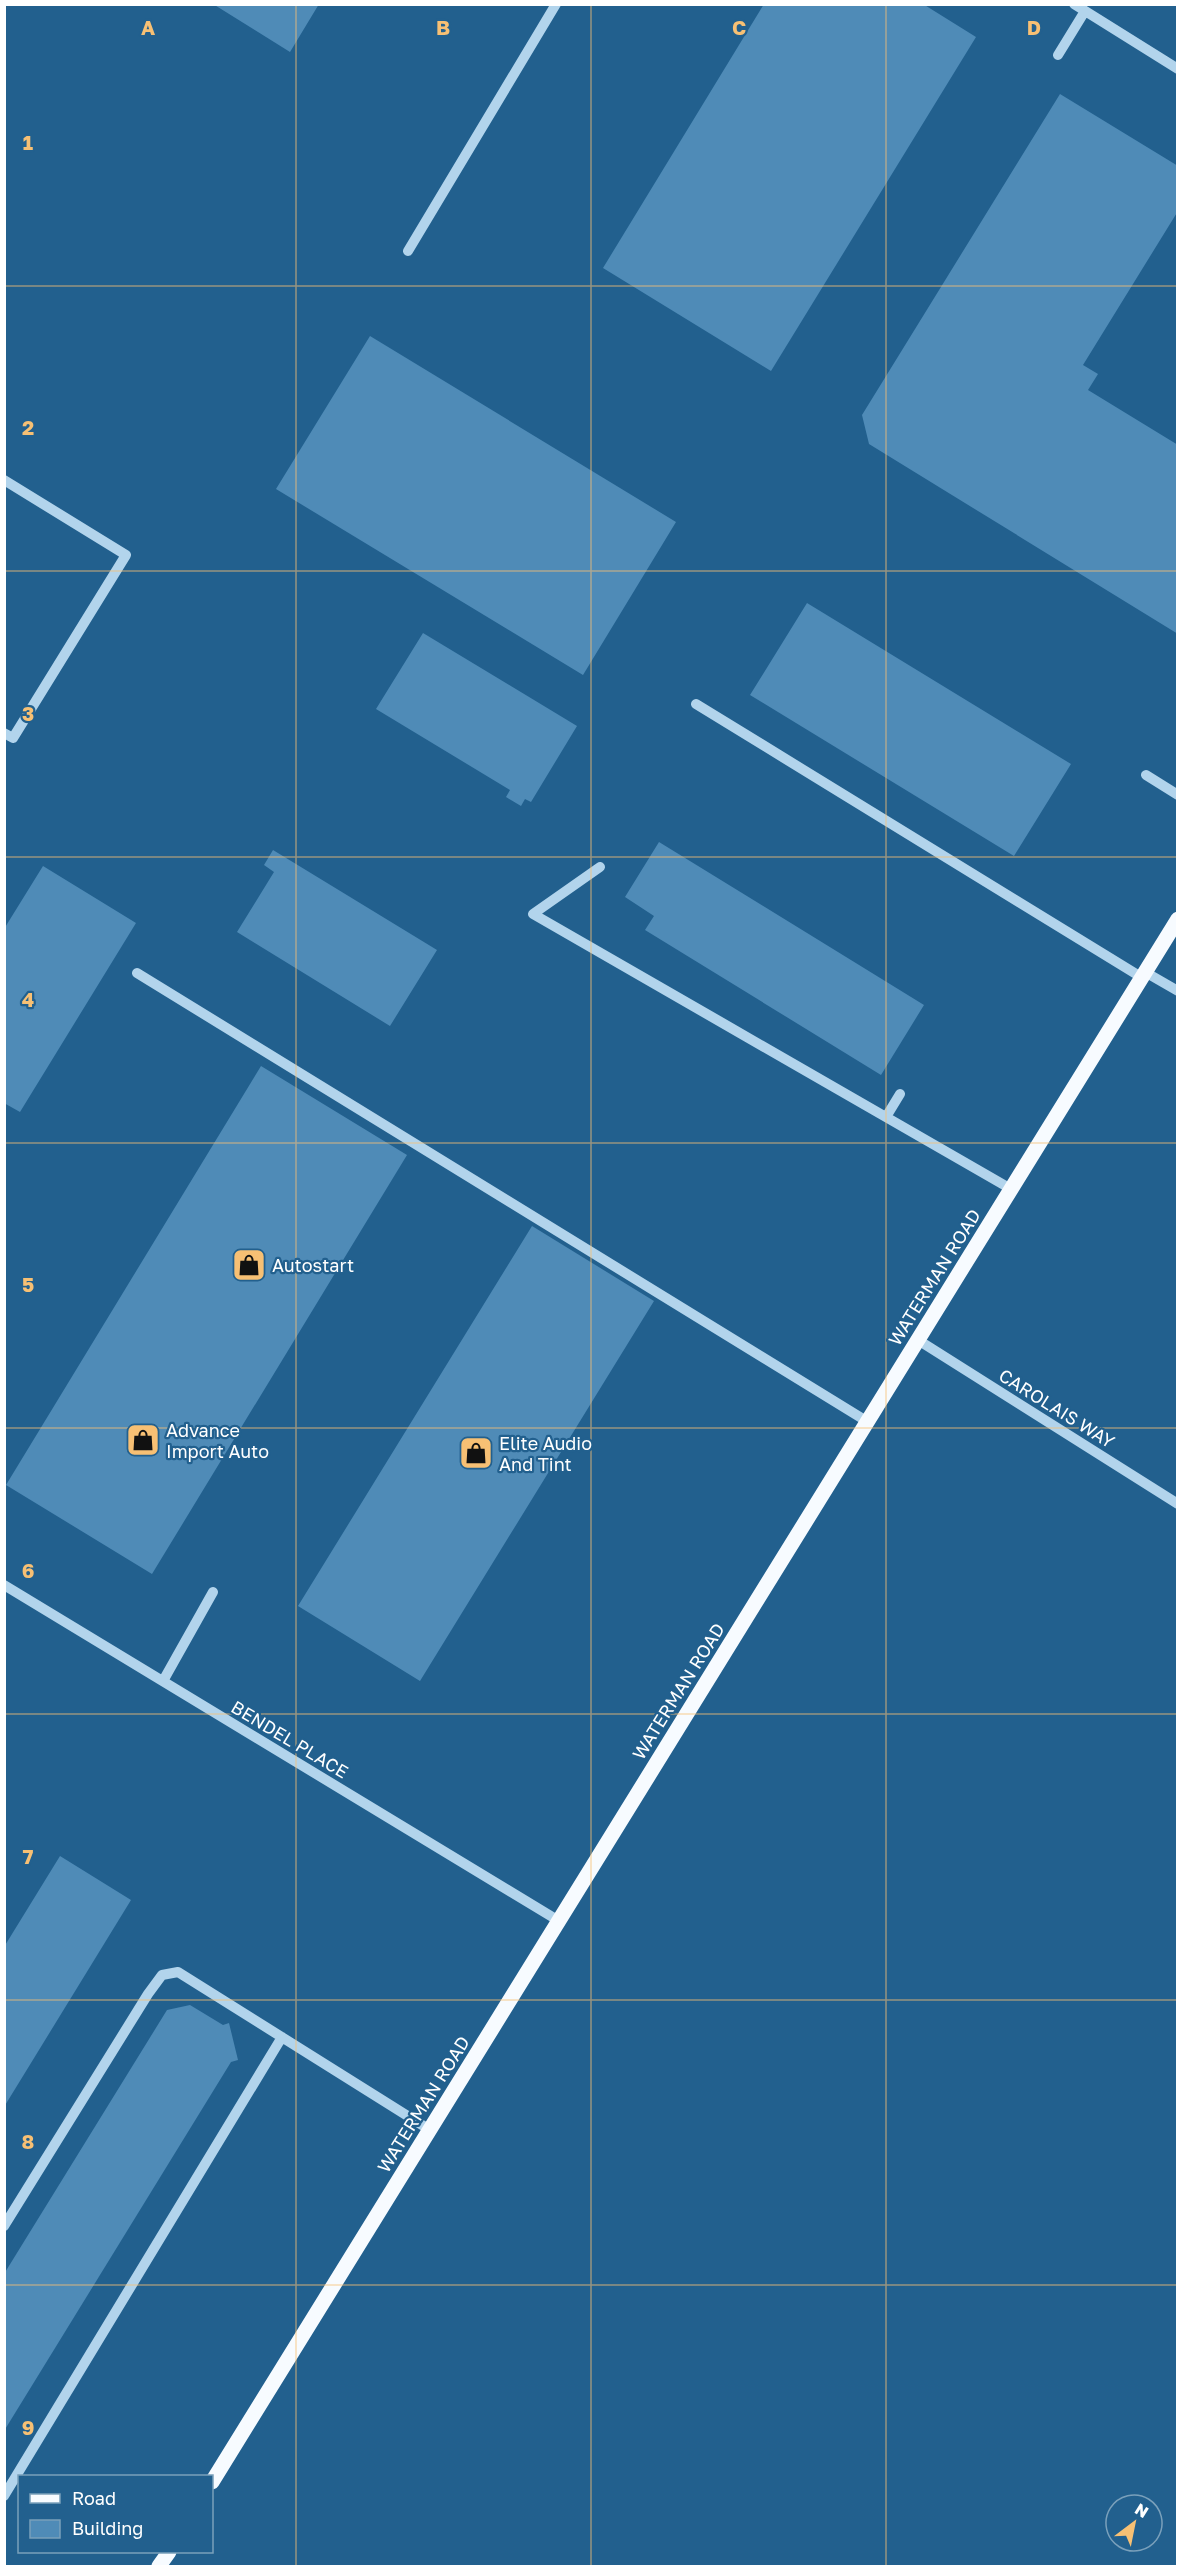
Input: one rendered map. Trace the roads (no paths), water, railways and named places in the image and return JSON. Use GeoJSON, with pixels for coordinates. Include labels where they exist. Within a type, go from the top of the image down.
{"type":"FeatureCollection","features":[{"type":"Feature","properties":{"kind":"main road","name":"WATERMAN ROAD"},"geometry":{"type":"LineString","coordinates":[[213,2480],[1178,919]]}},
{"type":"Feature","properties":{"kind":"main road"},"geometry":{"type":"LineString","coordinates":[[159,2566],[168,2553]]}},
{"type":"Feature","properties":{"kind":"street"},"geometry":{"type":"LineString","coordinates":[[408,251],[556,4]]}},
{"type":"Feature","properties":{"kind":"street"},"geometry":{"type":"LineString","coordinates":[[1074,4],[1178,69]]}},
{"type":"Feature","properties":{"kind":"street"},"geometry":{"type":"LineString","coordinates":[[1058,55],[1085,11]]}},
{"type":"Feature","properties":{"kind":"street"},"geometry":{"type":"LineString","coordinates":[[4,480],[126,555],[13,738],[4,733]]}},
{"type":"Feature","properties":{"kind":"street"},"geometry":{"type":"LineString","coordinates":[[696,704],[1143,975],[1178,991]]}},
{"type":"Feature","properties":{"kind":"street"},"geometry":{"type":"LineString","coordinates":[[1146,775],[1178,795]]}},
{"type":"Feature","properties":{"kind":"street"},"geometry":{"type":"LineString","coordinates":[[600,867],[533,914],[1011,1189]]}},
{"type":"Feature","properties":{"kind":"street"},"geometry":{"type":"LineString","coordinates":[[137,973],[868,1422]]}},
{"type":"Feature","properties":{"kind":"street"},"geometry":{"type":"LineString","coordinates":[[886,1117],[900,1094]]}},
{"type":"Feature","properties":{"kind":"street","name":"CAROLAIS WAY"},"geometry":{"type":"LineString","coordinates":[[918,1340],[1178,1504]]}},
{"type":"Feature","properties":{"kind":"street","name":"BENDEL PLACE"},"geometry":{"type":"LineString","coordinates":[[4,1585],[559,1921]]}},
{"type":"Feature","properties":{"kind":"street"},"geometry":{"type":"LineString","coordinates":[[163,1681],[213,1592]]}},
{"type":"Feature","properties":{"kind":"street"},"geometry":{"type":"LineString","coordinates":[[4,2226],[162,1975],[178,1972],[430,2130]]}},
{"type":"Feature","properties":{"kind":"street"},"geometry":{"type":"LineString","coordinates":[[4,2496],[282,2037]]}},
{"type":"Feature","properties":{"kind":"place","name":"Autostart"},"geometry":{"type":"Point","coordinates":[249,1265]}},
{"type":"Feature","properties":{"kind":"place","name":"Advance Import Auto"},"geometry":{"type":"Point","coordinates":[143,1440]}},
{"type":"Feature","properties":{"kind":"place","name":"Elite Audio And Tint"},"geometry":{"type":"Point","coordinates":[476,1453]}}]}
